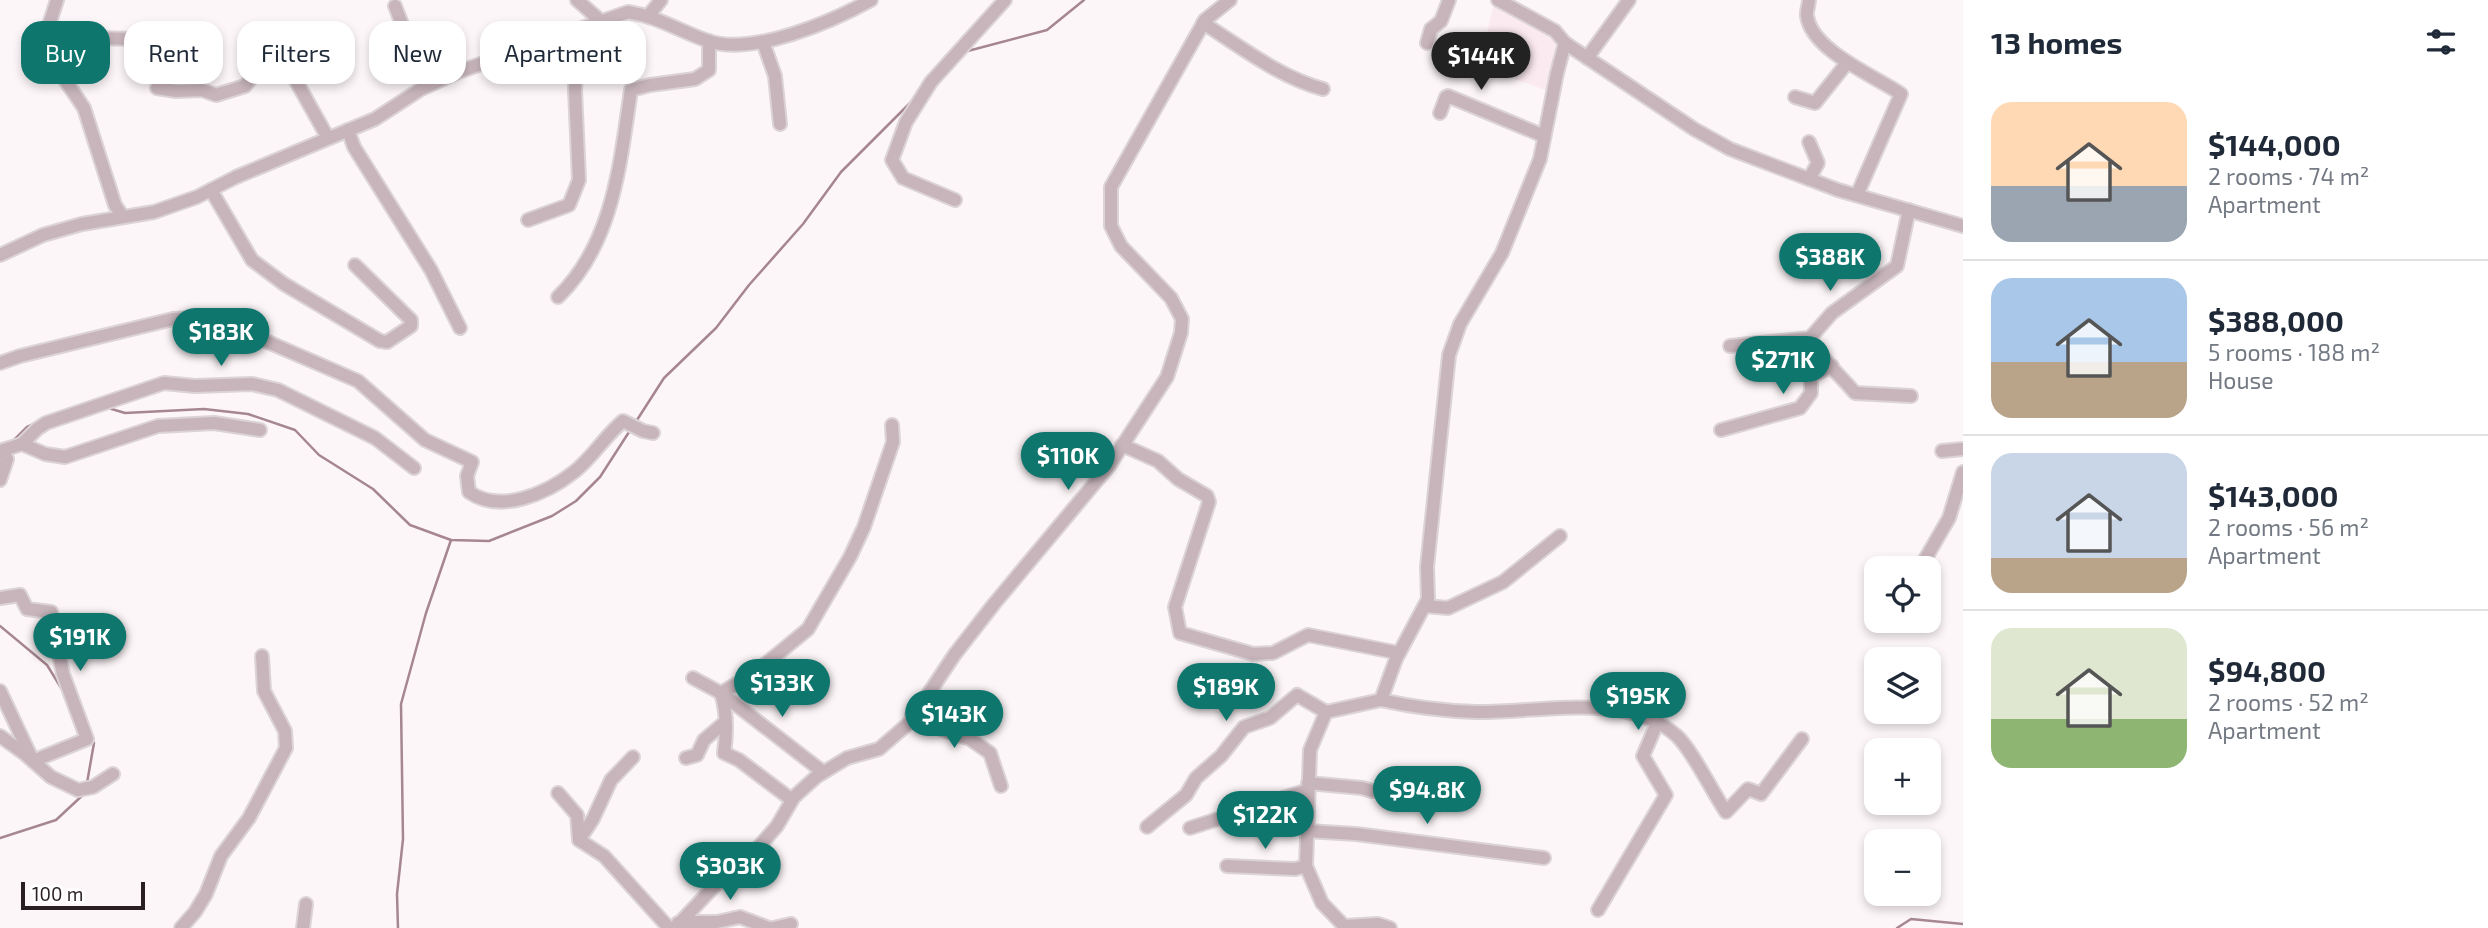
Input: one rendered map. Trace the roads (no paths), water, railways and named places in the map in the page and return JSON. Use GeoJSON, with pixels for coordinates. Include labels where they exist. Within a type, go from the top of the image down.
{"type":"FeatureCollection","features":[{"type":"Feature","properties":{"kind":"street"},"geometry":{"type":"LineString","coordinates":[[57,0],[49,25],[54,33],[89,38],[124,39]]}},
{"type":"Feature","properties":{"kind":"street"},"geometry":{"type":"LineString","coordinates":[[577,0],[601,21]]}},
{"type":"Feature","properties":{"kind":"street"},"geometry":{"type":"LineString","coordinates":[[649,15],[661,0]]}},
{"type":"Feature","properties":{"kind":"street"},"geometry":{"type":"LineString","coordinates":[[605,21],[628,12],[649,15],[724,45],[763,42],[782,38],[856,9],[871,0]]}},
{"type":"Feature","properties":{"kind":"street"},"geometry":{"type":"LineString","coordinates":[[955,200],[903,178],[892,160],[906,122],[931,82],[1005,0]]}},
{"type":"Feature","properties":{"kind":"street"},"geometry":{"type":"LineString","coordinates":[[674,927],[721,879],[740,866],[756,850],[777,826],[792,800],[823,772],[847,758],[879,749],[913,716],[955,653],[1086,495],[1167,377],[1181,333],[1182,318],[1171,298],[1121,246],[1111,226],[1111,187],[1203,23],[1230,0]]}},
{"type":"Feature","properties":{"kind":"street"},"geometry":{"type":"LineString","coordinates":[[1427,43],[1431,29],[1441,21],[1449,0]]}},
{"type":"Feature","properties":{"kind":"street"},"geometry":{"type":"LineString","coordinates":[[1498,0],[1555,31],[1565,43],[1587,58],[1694,129],[1730,149],[1857,195],[1963,226]]}},
{"type":"Feature","properties":{"kind":"street"},"geometry":{"type":"LineString","coordinates":[[1587,58],[1629,0]]}},
{"type":"Feature","properties":{"kind":"street"},"geometry":{"type":"LineString","coordinates":[[1809,0],[1807,17],[1818,39],[1847,63],[1901,94],[1857,195]]}},
{"type":"Feature","properties":{"kind":"street"},"geometry":{"type":"LineString","coordinates":[[395,6],[401,21]]}},
{"type":"Feature","properties":{"kind":"street"},"geometry":{"type":"LineString","coordinates":[[1203,23],[1280,72],[1303,84],[1323,89]]}},
{"type":"Feature","properties":{"kind":"street"},"geometry":{"type":"LineString","coordinates":[[558,297],[573,282],[588,260],[613,196],[631,90],[695,79],[709,70],[709,41]]}},
{"type":"Feature","properties":{"kind":"street"},"geometry":{"type":"LineString","coordinates":[[763,42],[775,76],[780,124]]}},
{"type":"Feature","properties":{"kind":"street"},"geometry":{"type":"LineString","coordinates":[[1381,700],[1399,653],[1428,599],[1427,567],[1449,355],[1460,324],[1502,253],[1540,159],[1565,43]]}},
{"type":"Feature","properties":{"kind":"street"},"geometry":{"type":"LineString","coordinates":[[156,89],[202,90],[216,94],[245,86],[256,72],[280,61],[291,72],[328,138]]}},
{"type":"Feature","properties":{"kind":"street"},"geometry":{"type":"LineString","coordinates":[[1795,97],[1815,103],[1847,63]]}},
{"type":"Feature","properties":{"kind":"street"},"geometry":{"type":"LineString","coordinates":[[68,84],[84,108],[115,205],[122,217]]}},
{"type":"Feature","properties":{"kind":"street"},"geometry":{"type":"LineString","coordinates":[[0,255],[43,235],[82,224],[154,212],[211,190],[375,119],[432,84]]}},
{"type":"Feature","properties":{"kind":"street"},"geometry":{"type":"LineString","coordinates":[[528,220],[569,205],[579,180],[575,84]]}},
{"type":"Feature","properties":{"kind":"street"},"geometry":{"type":"LineString","coordinates":[[1440,113],[1448,96],[1544,136]]}},
{"type":"Feature","properties":{"kind":"street"},"geometry":{"type":"LineString","coordinates":[[348,130],[354,147],[430,270],[460,328]]}},
{"type":"Feature","properties":{"kind":"street"},"geometry":{"type":"LineString","coordinates":[[1809,142],[1818,163],[1809,179]]}},
{"type":"Feature","properties":{"kind":"street"},"geometry":{"type":"LineString","coordinates":[[211,190],[252,260],[296,291],[380,341],[387,342],[411,326],[411,320],[355,265]]}},
{"type":"Feature","properties":{"kind":"street"},"geometry":{"type":"LineString","coordinates":[[1730,346],[1810,338],[1832,313],[1897,265],[1909,210]]}},
{"type":"Feature","properties":{"kind":"street"},"geometry":{"type":"LineString","coordinates":[[0,363],[173,319],[198,318],[231,326],[358,380],[425,440],[472,462],[467,476],[469,492],[481,500],[509,503],[544,490],[574,472],[623,421],[653,433]]}},
{"type":"Feature","properties":{"kind":"street"},"geometry":{"type":"LineString","coordinates":[[1810,338],[1815,350],[1855,393],[1911,396]]}},
{"type":"Feature","properties":{"kind":"street"},"geometry":{"type":"LineString","coordinates":[[1721,430],[1800,408],[1811,393],[1811,376],[1832,366]]}},
{"type":"Feature","properties":{"kind":"street"},"geometry":{"type":"LineString","coordinates":[[0,480],[7,459],[1,451],[22,444],[47,423],[164,383],[195,386],[252,384],[278,390],[375,438],[414,468]]}},
{"type":"Feature","properties":{"kind":"street"},"geometry":{"type":"LineString","coordinates":[[22,444],[45,454],[65,457],[158,426],[214,423],[260,430]]}},
{"type":"Feature","properties":{"kind":"street"},"geometry":{"type":"LineString","coordinates":[[722,692],[752,675],[808,629],[850,557],[864,527],[893,442],[892,425]]}},
{"type":"Feature","properties":{"kind":"street"},"geometry":{"type":"LineString","coordinates":[[1122,445],[1158,461],[1178,479],[1207,496],[1209,502],[1175,607],[1180,633],[1253,654],[1273,653],[1308,635],[1399,653]]}},
{"type":"Feature","properties":{"kind":"street"},"geometry":{"type":"LineString","coordinates":[[1942,452],[1963,449]]}},
{"type":"Feature","properties":{"kind":"street"},"geometry":{"type":"LineString","coordinates":[[1928,556],[1949,518],[1963,472]]}},
{"type":"Feature","properties":{"kind":"street"},"geometry":{"type":"LineString","coordinates":[[1425,606],[1448,608],[1503,582],[1560,536]]}},
{"type":"Feature","properties":{"kind":"street"},"geometry":{"type":"LineString","coordinates":[[0,598],[20,595],[27,609],[51,612],[63,674],[88,740],[33,761]]}},
{"type":"Feature","properties":{"kind":"street"},"geometry":{"type":"LineString","coordinates":[[181,928],[206,894],[221,856],[249,818],[286,748],[285,731],[264,691],[262,656]]}},
{"type":"Feature","properties":{"kind":"street"},"geometry":{"type":"LineString","coordinates":[[693,678],[722,692],[823,772]]}},
{"type":"Feature","properties":{"kind":"street"},"geometry":{"type":"LineString","coordinates":[[0,691],[33,761]]}},
{"type":"Feature","properties":{"kind":"street"},"geometry":{"type":"LineString","coordinates":[[722,692],[727,736],[724,753],[739,760],[792,800]]}},
{"type":"Feature","properties":{"kind":"street"},"geometry":{"type":"LineString","coordinates":[[1147,827],[1186,795],[1196,778],[1220,757],[1244,727],[1270,718],[1297,695],[1326,712],[1381,700],[1409,706],[1476,712],[1548,708],[1633,713],[1657,721],[1680,738],[1726,812],[1748,789],[1761,794],[1802,739]]}},
{"type":"Feature","properties":{"kind":"street"},"geometry":{"type":"LineString","coordinates":[[1326,712],[1310,750],[1306,866],[1322,903],[1345,927],[1378,924],[1390,928]]}},
{"type":"Feature","properties":{"kind":"street"},"geometry":{"type":"LineString","coordinates":[[913,716],[926,724],[970,739],[990,753],[1001,786]]}},
{"type":"Feature","properties":{"kind":"street"},"geometry":{"type":"LineString","coordinates":[[1598,910],[1666,795],[1643,756],[1657,721]]}},
{"type":"Feature","properties":{"kind":"street"},"geometry":{"type":"LineString","coordinates":[[686,758],[697,755],[704,740],[725,722]]}},
{"type":"Feature","properties":{"kind":"street"},"geometry":{"type":"LineString","coordinates":[[0,736],[51,777],[78,790],[93,786],[113,774]]}},
{"type":"Feature","properties":{"kind":"street"},"geometry":{"type":"LineString","coordinates":[[579,840],[593,820],[611,780],[632,757]]}},
{"type":"Feature","properties":{"kind":"street"},"geometry":{"type":"LineString","coordinates":[[1190,828],[1308,787],[1362,788],[1372,791]]}},
{"type":"Feature","properties":{"kind":"street"},"geometry":{"type":"LineString","coordinates":[[558,793],[577,815],[579,840]]}},
{"type":"Feature","properties":{"kind":"street"},"geometry":{"type":"LineString","coordinates":[[1307,831],[1356,834],[1544,858]]}},
{"type":"Feature","properties":{"kind":"street"},"geometry":{"type":"LineString","coordinates":[[579,840],[604,856],[674,927]]}},
{"type":"Feature","properties":{"kind":"street"},"geometry":{"type":"LineString","coordinates":[[1227,866],[1295,869],[1306,866]]}},
{"type":"Feature","properties":{"kind":"street"},"geometry":{"type":"LineString","coordinates":[[303,928],[306,904]]}},
{"type":"Feature","properties":{"kind":"street"},"geometry":{"type":"LineString","coordinates":[[674,927],[740,917],[771,928],[790,924]]}},
{"type":"Feature","properties":{"kind":"waterway"},"geometry":{"type":"LineString","coordinates":[[964,52],[1047,30],[1084,0]]}},
{"type":"Feature","properties":{"kind":"waterway"},"geometry":{"type":"LineString","coordinates":[[637,420],[664,378],[716,328],[749,285],[803,224],[841,172],[912,101]]}},
{"type":"Feature","properties":{"kind":"waterway"},"geometry":{"type":"LineString","coordinates":[[105,407],[125,413],[204,409],[248,414],[295,430],[319,455],[373,489],[410,525],[451,540],[489,541],[552,516],[576,501],[600,477],[629,432]]}},
{"type":"Feature","properties":{"kind":"waterway"},"geometry":{"type":"LineString","coordinates":[[13,441],[27,427],[38,422]]}},
{"type":"Feature","properties":{"kind":"waterway"},"geometry":{"type":"LineString","coordinates":[[398,928],[397,894],[403,839],[401,704],[426,613],[451,540]]}},
{"type":"Feature","properties":{"kind":"waterway"},"geometry":{"type":"LineString","coordinates":[[0,626],[47,665],[63,691]]}},
{"type":"Feature","properties":{"kind":"waterway"},"geometry":{"type":"LineString","coordinates":[[87,783],[94,743],[91,739]]}},
{"type":"Feature","properties":{"kind":"waterway"},"geometry":{"type":"LineString","coordinates":[[0,838],[56,820],[85,793]]}},
{"type":"Feature","properties":{"kind":"waterway"},"geometry":{"type":"LineString","coordinates":[[1897,928],[1911,919],[1963,924]]}}]}
